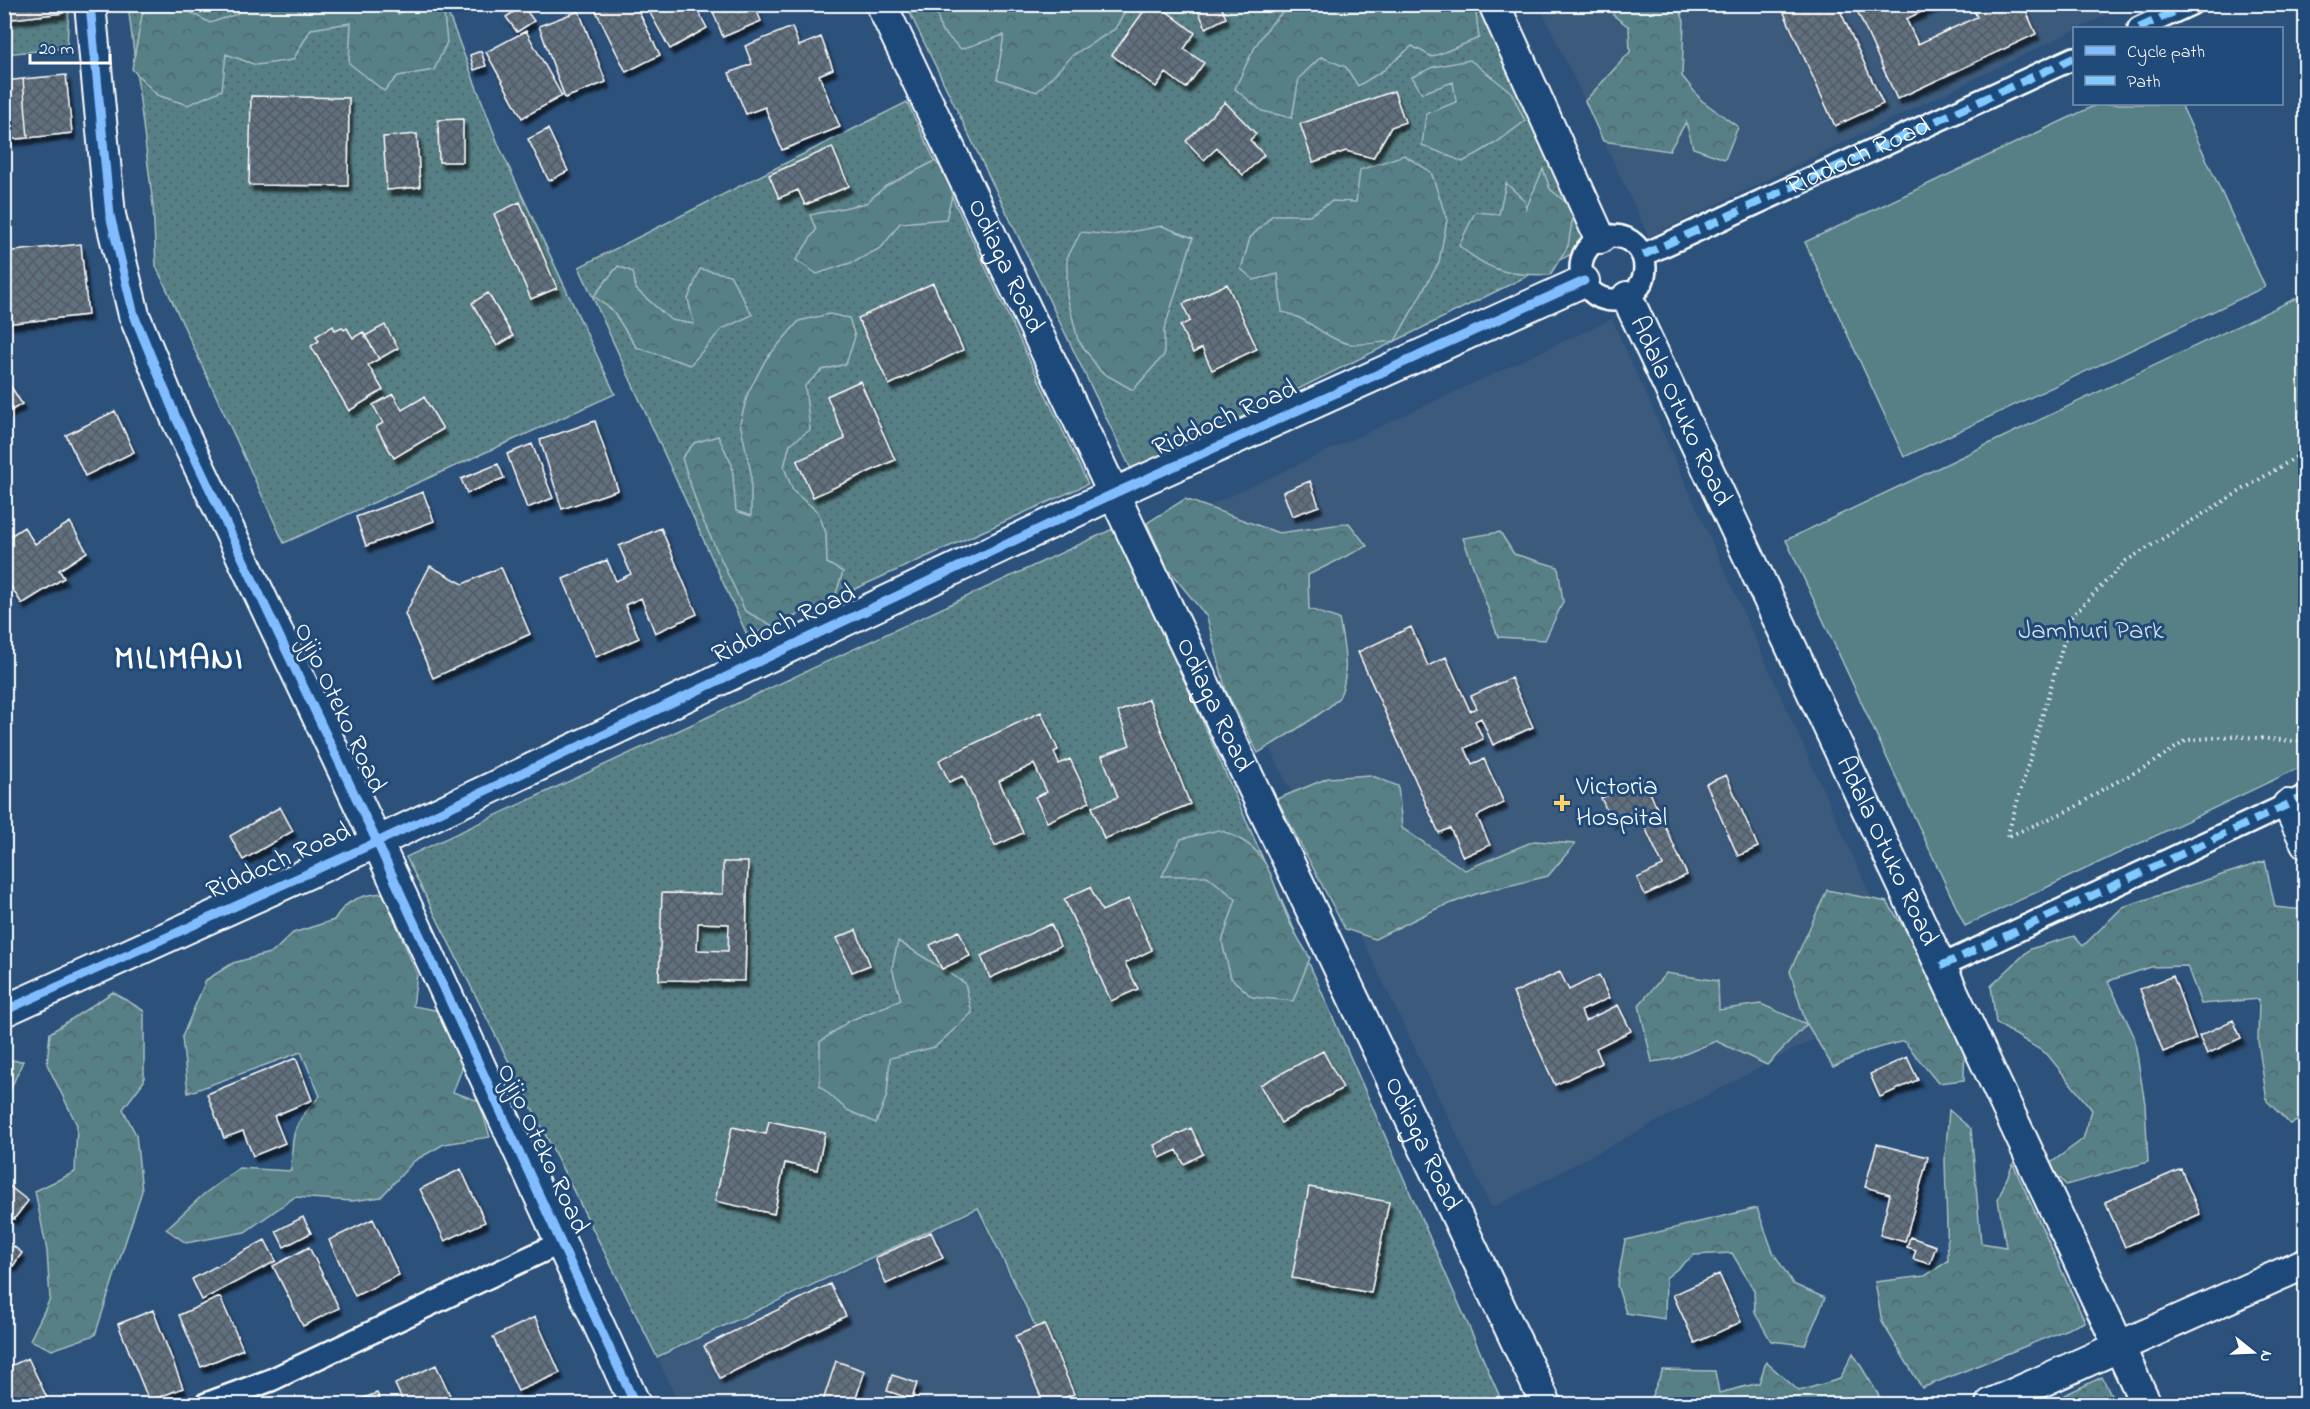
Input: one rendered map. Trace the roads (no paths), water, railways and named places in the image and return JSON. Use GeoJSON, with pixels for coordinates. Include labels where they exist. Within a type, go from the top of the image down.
{"type":"FeatureCollection","features":[{"type":"Feature","properties":{"kind":"street","name":"Ojijo Oteko Road"},"geometry":{"type":"LineString","coordinates":[[90,4],[110,215],[134,315],[177,420],[377,842],[635,1404]]}},
{"type":"Feature","properties":{"kind":"street","name":"Odiaga Road"},"geometry":{"type":"LineString","coordinates":[[881,4],[1546,1404]]}},
{"type":"Feature","properties":{"kind":"street"},"geometry":{"type":"LineString","coordinates":[[1494,4],[1600,238]]}},
{"type":"Feature","properties":{"kind":"street"},"geometry":{"type":"LineString","coordinates":[[2141,27],[2191,4]]}},
{"type":"Feature","properties":{"kind":"street","name":"Riddoch Road"},"geometry":{"type":"LineString","coordinates":[[1643,255],[2073,58]]}},
{"type":"Feature","properties":{"kind":"street"},"geometry":{"type":"LineString","coordinates":[[1612,235],[1625,237],[1636,244],[1643,255],[1646,267],[1644,280],[1637,290],[1627,297],[1614,300],[1602,298],[1591,291],[1584,281],[1581,269],[1583,256],[1590,245],[1600,238],[1612,235]]}},
{"type":"Feature","properties":{"kind":"street","name":"Riddoch Road"},"geometry":{"type":"LineString","coordinates":[[4,1011],[377,842],[1115,493],[1584,281]]}},
{"type":"Feature","properties":{"kind":"street","name":"Adala Otuko Road"},"geometry":{"type":"LineString","coordinates":[[1627,297],[2146,1404]]}},
{"type":"Feature","properties":{"kind":"street"},"geometry":{"type":"LineString","coordinates":[[1941,966],[2297,800],[2306,843]]}},
{"type":"Feature","properties":{"kind":"street"},"geometry":{"type":"LineString","coordinates":[[206,1404],[271,1380],[560,1243]]}},
{"type":"Feature","properties":{"kind":"street"},"geometry":{"type":"LineString","coordinates":[[1991,1404],[2306,1263]]}},
{"type":"Feature","properties":{"kind":"place","name":"Victoria Hospital"},"geometry":{"type":"Point","coordinates":[1562,803]}},
{"type":"Feature","properties":{"kind":"district","name":"MILIMANI"},"geometry":{"type":"Point","coordinates":[179,660]}},
{"type":"Feature","properties":{"kind":"park label","name":"Jamhuri Park"},"geometry":{"type":"Point","coordinates":[2091,631]}}]}
